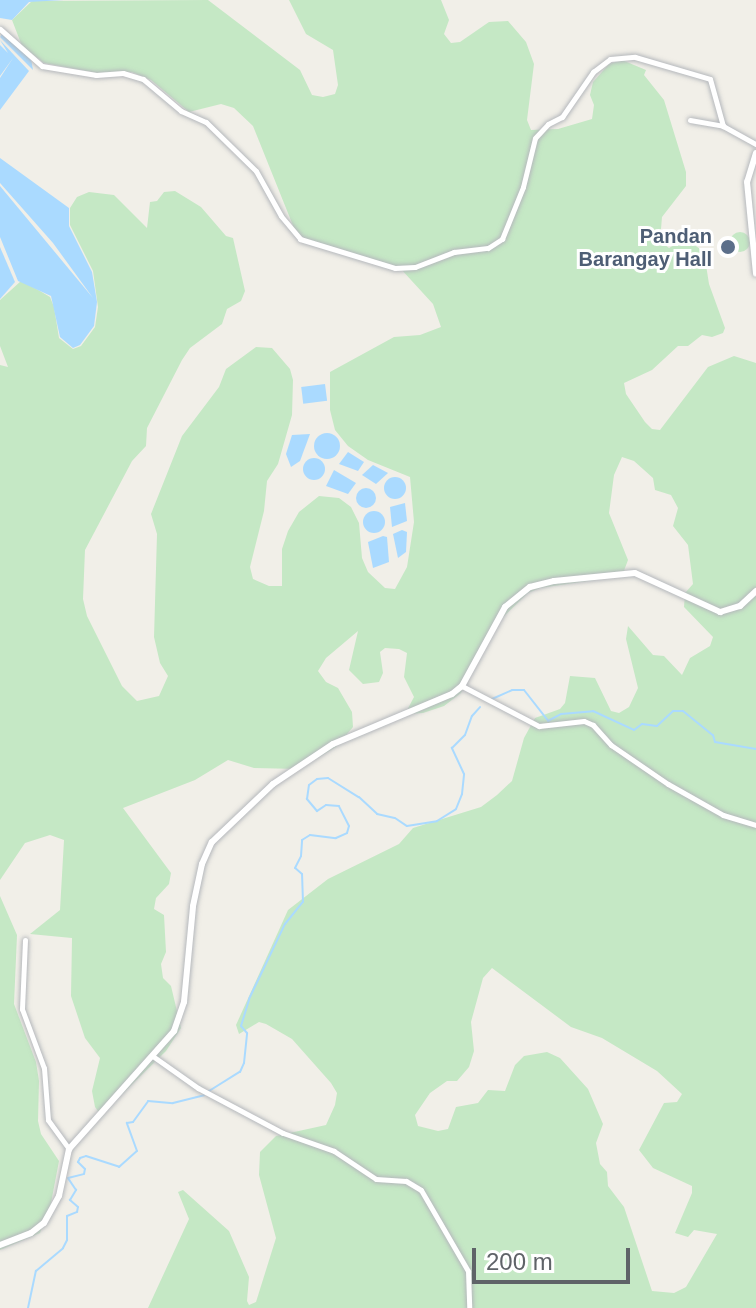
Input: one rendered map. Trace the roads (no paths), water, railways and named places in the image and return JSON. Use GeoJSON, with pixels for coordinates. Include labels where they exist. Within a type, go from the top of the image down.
{"type":"FeatureCollection","features":[{"type":"Feature","properties":{"kind":"street"},"geometry":{"type":"LineString","coordinates":[[0,29],[42,66],[96,75],[123,73],[143,79],[181,111],[206,122],[256,171],[281,216],[300,239],[395,268],[415,267],[444,255],[488,248],[502,239],[523,187],[535,138],[548,124],[562,117],[593,72],[610,59],[635,57],[710,79],[723,126]]}},
{"type":"Feature","properties":{"kind":"street"},"geometry":{"type":"LineString","coordinates":[[690,120],[723,126],[756,144]]}},
{"type":"Feature","properties":{"kind":"street"},"geometry":{"type":"LineString","coordinates":[[756,153],[747,182],[756,274]]}},
{"type":"Feature","properties":{"kind":"street"},"geometry":{"type":"LineString","coordinates":[[0,1245],[31,1233],[50,1216],[59,1196],[69,1149],[171,1037],[183,1010],[193,906],[202,864],[212,842],[295,767],[333,744],[445,699],[462,686],[505,607],[520,592],[539,584],[635,573],[720,612],[740,606],[756,591]]}},
{"type":"Feature","properties":{"kind":"street"},"geometry":{"type":"LineString","coordinates":[[462,686],[539,726],[584,721],[593,725],[611,745],[668,784],[723,815],[756,825]]}},
{"type":"Feature","properties":{"kind":"street"},"geometry":{"type":"LineString","coordinates":[[25,940],[24,1017],[44,1068],[48,1120],[69,1149]]}},
{"type":"Feature","properties":{"kind":"street"},"geometry":{"type":"LineString","coordinates":[[154,1057],[208,1094],[283,1133],[334,1151],[376,1179],[406,1181],[421,1190],[468,1271],[469,1308]]}},
{"type":"Feature","properties":{"kind":"water"},"geometry":{"type":"Polygon","coordinates":[[[0,0],[64,0],[29,2],[12,20],[0,18],[0,0]]]}},
{"type":"Feature","properties":{"kind":"water"},"geometry":{"type":"Polygon","coordinates":[[[2,34],[31,59],[33,70],[0,37],[2,34]]]}},
{"type":"Feature","properties":{"kind":"water"},"geometry":{"type":"Polygon","coordinates":[[[0,40],[29,71],[0,110],[0,78],[13,58],[0,76],[0,45],[8,53],[0,40]]]}},
{"type":"Feature","properties":{"kind":"water"},"geometry":{"type":"Polygon","coordinates":[[[0,158],[69,208],[69,226],[92,272],[97,302],[94,326],[80,345],[73,348],[60,337],[51,296],[18,281],[0,237],[0,186],[93,298],[53,243],[0,183],[0,158]]]}},
{"type":"Feature","properties":{"kind":"water"},"geometry":{"type":"Polygon","coordinates":[[[0,247],[15,282],[0,299],[0,247]]]}},
{"type":"Feature","properties":{"kind":"water"},"geometry":{"type":"Polygon","coordinates":[[[325,384],[327,401],[303,404],[301,387],[325,384]]]}},
{"type":"Feature","properties":{"kind":"water"},"geometry":{"type":"Polygon","coordinates":[[[327,433],[336,437],[340,446],[336,455],[327,459],[318,455],[314,446],[318,437],[327,433]]]}},
{"type":"Feature","properties":{"kind":"water"},"geometry":{"type":"Polygon","coordinates":[[[310,434],[300,461],[291,467],[286,454],[292,435],[310,434]]]}},
{"type":"Feature","properties":{"kind":"water"},"geometry":{"type":"Polygon","coordinates":[[[348,452],[364,462],[358,471],[339,464],[348,452]]]}},
{"type":"Feature","properties":{"kind":"water"},"geometry":{"type":"Polygon","coordinates":[[[314,458],[322,461],[325,469],[322,477],[314,480],[306,477],[303,469],[306,461],[314,458]]]}},
{"type":"Feature","properties":{"kind":"water"},"geometry":{"type":"Polygon","coordinates":[[[373,465],[388,473],[376,484],[362,475],[373,465]]]}},
{"type":"Feature","properties":{"kind":"water"},"geometry":{"type":"Polygon","coordinates":[[[334,470],[356,483],[348,494],[326,486],[334,470]]]}},
{"type":"Feature","properties":{"kind":"water"},"geometry":{"type":"Polygon","coordinates":[[[395,477],[403,480],[406,488],[403,496],[395,499],[387,496],[384,488],[387,480],[395,477]]]}},
{"type":"Feature","properties":{"kind":"water"},"geometry":{"type":"Polygon","coordinates":[[[366,488],[373,491],[376,498],[373,505],[366,508],[359,505],[356,498],[359,491],[366,488]]]}},
{"type":"Feature","properties":{"kind":"water"},"geometry":{"type":"Polygon","coordinates":[[[405,503],[407,521],[392,527],[390,507],[405,503]]]}},
{"type":"Feature","properties":{"kind":"water"},"geometry":{"type":"Polygon","coordinates":[[[374,511],[382,514],[385,522],[382,530],[374,533],[366,530],[363,522],[366,514],[374,511]]]}},
{"type":"Feature","properties":{"kind":"water"},"geometry":{"type":"Polygon","coordinates":[[[402,530],[407,532],[406,552],[398,558],[393,534],[402,530]]]}},
{"type":"Feature","properties":{"kind":"water"},"geometry":{"type":"Polygon","coordinates":[[[387,537],[389,562],[373,568],[368,542],[387,537]]]}},
{"type":"Feature","properties":{"kind":"waterway"},"geometry":{"type":"LineString","coordinates":[[492,699],[512,690],[524,690],[548,721],[561,714],[593,711],[634,730],[642,724],[657,726],[673,711],[683,711],[713,735],[715,742],[756,749]]}},
{"type":"Feature","properties":{"kind":"waterway"},"geometry":{"type":"LineString","coordinates":[[209,1091],[240,1072],[244,1063],[247,1033],[241,1026],[249,999],[285,924],[303,902],[302,874],[295,868],[301,856],[302,840],[310,835],[336,838],[347,833],[349,826],[339,806],[326,805],[317,811],[307,799],[309,785],[317,779],[328,778],[359,797],[377,814],[395,818],[407,826],[437,821],[456,809],[462,794],[464,774],[452,748],[465,735],[472,716],[480,707]]}},
{"type":"Feature","properties":{"kind":"waterway"},"geometry":{"type":"LineString","coordinates":[[28,1308],[36,1271],[63,1248],[67,1240],[67,1216],[77,1212],[78,1207],[70,1200],[76,1190],[68,1178],[84,1174],[85,1169],[78,1162],[80,1158],[86,1156],[119,1167],[137,1151],[127,1123],[133,1122],[148,1101],[173,1103],[204,1095]]}},
{"type":"Feature","properties":{"kind":"place","name":"Pandan Barangay Hall"},"geometry":{"type":"Point","coordinates":[728,247]}}]}
